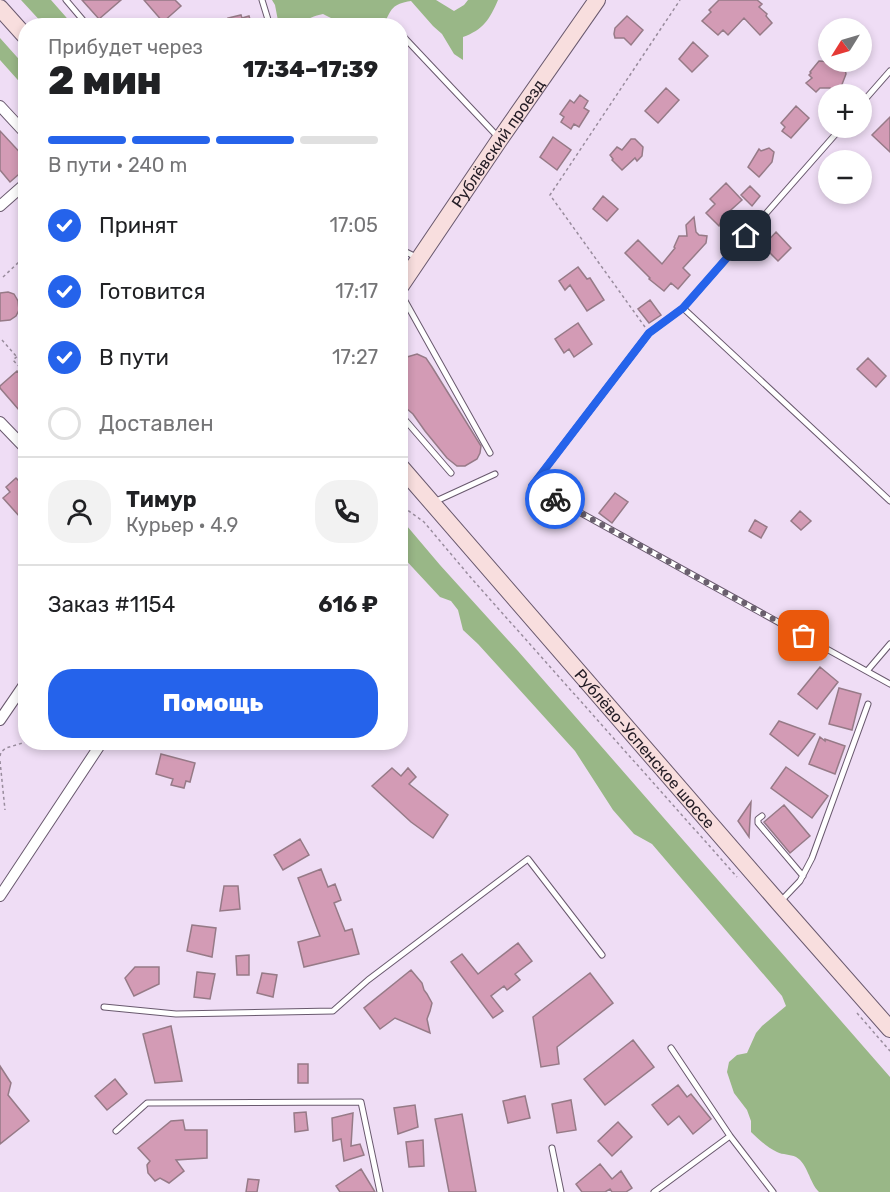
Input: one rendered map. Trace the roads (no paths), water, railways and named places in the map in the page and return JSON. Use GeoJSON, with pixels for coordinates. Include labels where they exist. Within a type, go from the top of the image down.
{"type":"FeatureCollection","features":[{"type":"Feature","properties":{"kind":"main road","name":"Рублёвский проезд"},"geometry":{"type":"LineString","coordinates":[[408,275],[597,0]]}},
{"type":"Feature","properties":{"kind":"main road"},"geometry":{"type":"LineString","coordinates":[[0,8],[18,28]]}},
{"type":"Feature","properties":{"kind":"main road","name":"Рублёво-Успенское шоссе"},"geometry":{"type":"LineString","coordinates":[[408,475],[890,1029]]}},
{"type":"Feature","properties":{"kind":"street"},"geometry":{"type":"LineString","coordinates":[[0,106],[18,125]]}},
{"type":"Feature","properties":{"kind":"street"},"geometry":{"type":"LineString","coordinates":[[0,206],[18,190]]}},
{"type":"Feature","properties":{"kind":"street"},"geometry":{"type":"LineString","coordinates":[[2,428],[18,442]]}},
{"type":"Feature","properties":{"kind":"street"},"geometry":{"type":"LineString","coordinates":[[0,720],[18,694]]}},
{"type":"Feature","properties":{"kind":"street"},"geometry":{"type":"LineString","coordinates":[[0,896],[97,750]]}},
{"type":"Feature","properties":{"kind":"lane"},"geometry":{"type":"LineString","coordinates":[[66,0],[81,18]]}},
{"type":"Feature","properties":{"kind":"lane"},"geometry":{"type":"LineString","coordinates":[[262,0],[268,18]]}},
{"type":"Feature","properties":{"kind":"lane"},"geometry":{"type":"LineString","coordinates":[[408,41],[500,139]]}},
{"type":"Feature","properties":{"kind":"lane"},"geometry":{"type":"LineString","coordinates":[[872,91],[890,71]]}},
{"type":"Feature","properties":{"kind":"lane"},"geometry":{"type":"LineString","coordinates":[[832,138],[683,308],[649,333],[532,486],[890,684]]}},
{"type":"Feature","properties":{"kind":"lane"},"geometry":{"type":"LineString","coordinates":[[408,253],[419,259]]}},
{"type":"Feature","properties":{"kind":"lane"},"geometry":{"type":"LineString","coordinates":[[408,306],[490,453]]}},
{"type":"Feature","properties":{"kind":"lane"},"geometry":{"type":"LineString","coordinates":[[683,308],[890,501]]}},
{"type":"Feature","properties":{"kind":"lane"},"geometry":{"type":"LineString","coordinates":[[408,423],[451,473]]}},
{"type":"Feature","properties":{"kind":"lane"},"geometry":{"type":"LineString","coordinates":[[432,503],[495,474]]}},
{"type":"Feature","properties":{"kind":"lane"},"geometry":{"type":"LineString","coordinates":[[867,671],[890,645]]}},
{"type":"Feature","properties":{"kind":"lane"},"geometry":{"type":"LineString","coordinates":[[779,903],[800,881],[812,858],[868,704]]}},
{"type":"Feature","properties":{"kind":"lane"},"geometry":{"type":"LineString","coordinates":[[762,816],[758,819],[758,823],[802,876]]}},
{"type":"Feature","properties":{"kind":"lane"},"geometry":{"type":"LineString","coordinates":[[104,1007],[176,1014],[333,1011],[368,980],[528,860],[602,955]]}},
{"type":"Feature","properties":{"kind":"lane"},"geometry":{"type":"LineString","coordinates":[[671,1048],[730,1136],[773,1192]]}},
{"type":"Feature","properties":{"kind":"lane"},"geometry":{"type":"LineString","coordinates":[[116,1131],[147,1103],[361,1102],[380,1192]]}},
{"type":"Feature","properties":{"kind":"lane"},"geometry":{"type":"LineString","coordinates":[[654,1192],[730,1136]]}},
{"type":"Feature","properties":{"kind":"lane"},"geometry":{"type":"LineString","coordinates":[[552,1148],[561,1192]]}}]}
